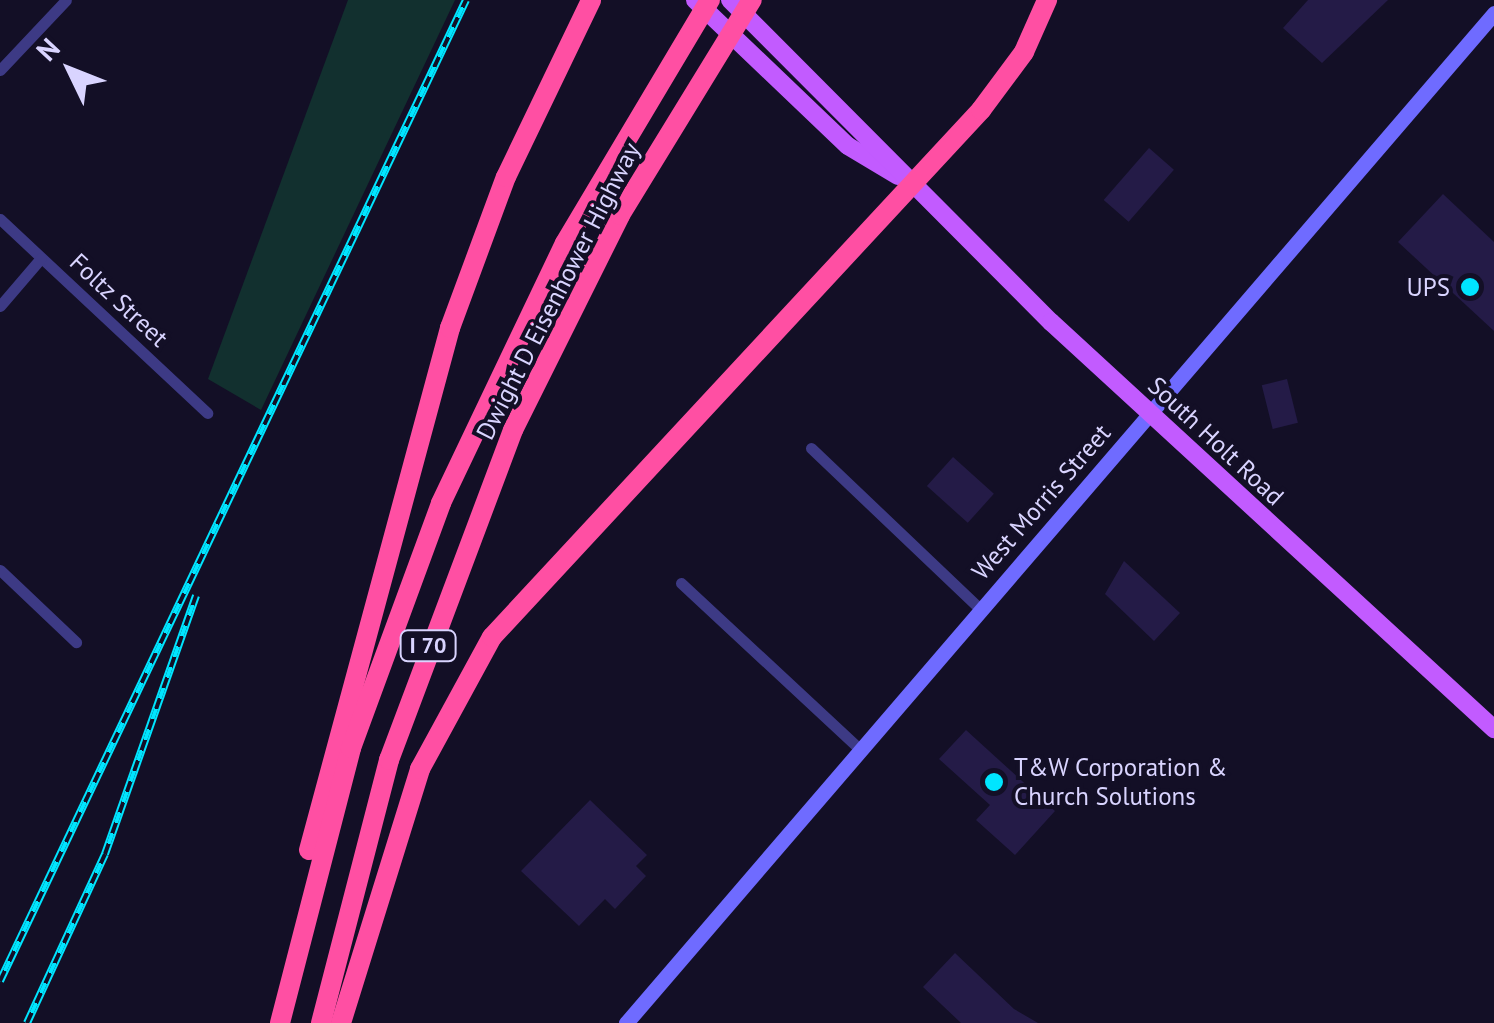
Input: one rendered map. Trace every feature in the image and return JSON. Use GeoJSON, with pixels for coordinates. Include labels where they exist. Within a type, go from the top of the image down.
{"type":"FeatureCollection","features":[{"type":"Feature","properties":{"kind":"highway"},"geometry":{"type":"LineString","coordinates":[[294,960],[330,752],[438,364],[506,177],[591,0]]}},
{"type":"Feature","properties":{"kind":"highway","name":"Dwight D Eisenhower Highway"},"geometry":{"type":"LineString","coordinates":[[280,1023],[368,695],[461,455],[591,195],[710,0]]}},
{"type":"Feature","properties":{"kind":"highway","name":"Dwight D Eisenhower Highway"},"geometry":{"type":"LineString","coordinates":[[321,1023],[389,760],[513,430],[620,215],[752,0]]}},
{"type":"Feature","properties":{"kind":"highway"},"geometry":{"type":"LineString","coordinates":[[341,1023],[420,769],[482,651],[542,574],[998,89],[1047,0]]}},
{"type":"Feature","properties":{"kind":"main road","name":"South Holt Road"},"geometry":{"type":"LineString","coordinates":[[695,0],[848,146],[911,184]]}},
{"type":"Feature","properties":{"kind":"main road","name":"South Holt Road"},"geometry":{"type":"LineString","coordinates":[[730,0],[774,40],[911,184],[1150,414],[1494,729]]}},
{"type":"Feature","properties":{"kind":"main road","name":"West Morris Street"},"geometry":{"type":"LineString","coordinates":[[626,1023],[1494,13]]}},
{"type":"Feature","properties":{"kind":"street"},"geometry":{"type":"LineString","coordinates":[[0,70],[66,0]]}},
{"type":"Feature","properties":{"kind":"street","name":"Foltz Street"},"geometry":{"type":"LineString","coordinates":[[0,219],[207,413]]}},
{"type":"Feature","properties":{"kind":"street"},"geometry":{"type":"LineString","coordinates":[[0,306],[41,258]]}},
{"type":"Feature","properties":{"kind":"street"},"geometry":{"type":"LineString","coordinates":[[811,448],[982,610]]}},
{"type":"Feature","properties":{"kind":"street"},"geometry":{"type":"LineString","coordinates":[[0,570],[76,642]]}},
{"type":"Feature","properties":{"kind":"street"},"geometry":{"type":"LineString","coordinates":[[681,583],[861,750]]}},
{"type":"Feature","properties":{"kind":"green space"},"geometry":{"type":"Polygon","coordinates":[[[348,0],[455,0],[261,410],[208,379],[348,0]]]}},
{"type":"Feature","properties":{"kind":"building"},"geometry":{"type":"Polygon","coordinates":[[[1308,0],[1388,0],[1322,63],[1283,28],[1308,0]]]}},
{"type":"Feature","properties":{"kind":"building"},"geometry":{"type":"Polygon","coordinates":[[[1149,148],[1174,170],[1129,222],[1104,200],[1149,148]]]}},
{"type":"Feature","properties":{"kind":"building","name":"UPS"},"geometry":{"type":"Polygon","coordinates":[[[1443,194],[1494,242],[1494,331],[1398,242],[1443,194]]]}},
{"type":"Feature","properties":{"kind":"building"},"geometry":{"type":"Polygon","coordinates":[[[1287,379],[1298,423],[1273,429],[1262,385],[1287,379]]]}},
{"type":"Feature","properties":{"kind":"building"},"geometry":{"type":"Polygon","coordinates":[[[953,457],[994,494],[968,523],[927,486],[953,457]]]}},
{"type":"Feature","properties":{"kind":"building"},"geometry":{"type":"Polygon","coordinates":[[[1124,561],[1180,613],[1154,641],[1105,594],[1124,561]]]}},
{"type":"Feature","properties":{"kind":"building","name":"T&W Corporation & Church Solutions"},"geometry":{"type":"Polygon","coordinates":[[[966,730],[1055,811],[1015,855],[976,820],[990,805],[939,759],[966,730]]]}},
{"type":"Feature","properties":{"kind":"building"},"geometry":{"type":"Polygon","coordinates":[[[590,800],[647,855],[636,866],[646,876],[615,909],[605,899],[579,926],[521,871],[590,800]]]}},
{"type":"Feature","properties":{"kind":"building"},"geometry":{"type":"Polygon","coordinates":[[[955,953],[1014,1009],[1038,1023],[961,1023],[923,987],[955,953]]]}},
{"type":"Feature","properties":{"kind":"railway"},"geometry":{"type":"LineString","coordinates":[[0,981],[466,0]]}},
{"type":"Feature","properties":{"kind":"railway"},"geometry":{"type":"LineString","coordinates":[[27,1023],[105,854],[196,596]]}},
{"type":"Feature","properties":{"kind":"place","name":"UPS"},"geometry":{"type":"Point","coordinates":[1470,287]}},
{"type":"Feature","properties":{"kind":"place","name":"T&W Corporation & Church Solutions"},"geometry":{"type":"Point","coordinates":[994,782]}}]}
